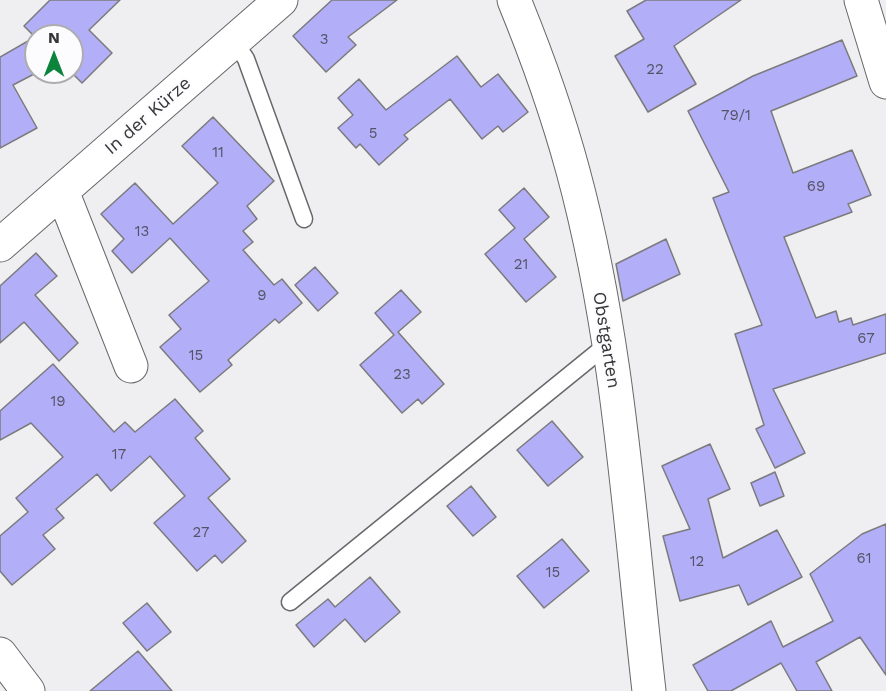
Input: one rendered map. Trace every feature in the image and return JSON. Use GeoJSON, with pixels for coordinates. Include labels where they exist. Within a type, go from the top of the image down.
{"type":"FeatureCollection","features":[{"type":"Feature","properties":{"kind":"street","name":"In der Kürze"},"geometry":{"type":"LineString","coordinates":[[2,239],[62,191],[281,0]]}},
{"type":"Feature","properties":{"kind":"street","name":"Obstgarten"},"geometry":{"type":"LineString","coordinates":[[514,0],[546,78],[574,172],[609,343],[649,691]]}},
{"type":"Feature","properties":{"kind":"street"},"geometry":{"type":"LineString","coordinates":[[861,0],[886,82]]}},
{"type":"Feature","properties":{"kind":"street"},"geometry":{"type":"LineString","coordinates":[[62,191],[131,366]]}},
{"type":"Feature","properties":{"kind":"street"},"geometry":{"type":"LineString","coordinates":[[0,654],[28,691]]}},
{"type":"Feature","properties":{"kind":"lane"},"geometry":{"type":"LineString","coordinates":[[234,41],[246,59],[304,219]]}},
{"type":"Feature","properties":{"kind":"lane"},"geometry":{"type":"LineString","coordinates":[[290,602],[609,343]]}},
{"type":"Feature","properties":{"kind":"building"},"geometry":{"type":"Polygon","coordinates":[[[50,0],[120,0],[89,30],[112,53],[84,81],[84,24],[26,24],[50,0]]]}},
{"type":"Feature","properties":{"kind":"building"},"geometry":{"type":"Polygon","coordinates":[[[332,0],[397,0],[348,37],[356,45],[326,72],[293,36],[332,0]]]}},
{"type":"Feature","properties":{"kind":"building"},"geometry":{"type":"Polygon","coordinates":[[[646,0],[741,0],[674,46],[696,84],[648,112],[615,56],[644,39],[627,11],[646,0]]]}},
{"type":"Feature","properties":{"kind":"building"},"geometry":{"type":"Polygon","coordinates":[[[842,40],[857,76],[771,111],[793,173],[852,150],[871,195],[848,204],[852,212],[784,237],[816,318],[836,311],[839,322],[851,318],[853,325],[886,314],[886,353],[773,389],[805,453],[775,468],[756,429],[764,425],[735,334],[762,325],[713,198],[729,192],[688,111],[753,76],[842,40]]]}},
{"type":"Feature","properties":{"kind":"building"},"geometry":{"type":"Polygon","coordinates":[[[24,43],[24,79],[13,85],[37,128],[0,148],[0,57],[24,43]]]}},
{"type":"Feature","properties":{"kind":"building"},"geometry":{"type":"Polygon","coordinates":[[[457,56],[481,87],[498,74],[528,112],[503,132],[498,126],[482,139],[450,99],[404,135],[408,139],[379,165],[360,144],[356,148],[338,128],[353,115],[338,98],[359,79],[386,110],[457,56]]]}},
{"type":"Feature","properties":{"kind":"building"},"geometry":{"type":"Polygon","coordinates":[[[213,117],[274,181],[247,206],[257,219],[243,231],[253,242],[243,250],[274,285],[282,279],[302,303],[279,323],[275,319],[228,360],[232,365],[200,392],[160,347],[181,329],[169,315],[209,281],[170,238],[132,273],[112,251],[124,239],[101,214],[135,183],[173,224],[218,183],[182,146],[213,117]]]}},
{"type":"Feature","properties":{"kind":"building"},"geometry":{"type":"Polygon","coordinates":[[[524,188],[549,217],[524,239],[556,277],[526,302],[485,254],[515,228],[499,210],[524,188]]]}},
{"type":"Feature","properties":{"kind":"building"},"geometry":{"type":"Polygon","coordinates":[[[666,239],[680,274],[623,301],[616,264],[666,239]]]}},
{"type":"Feature","properties":{"kind":"building"},"geometry":{"type":"Polygon","coordinates":[[[36,253],[57,276],[35,295],[78,343],[59,361],[24,322],[0,343],[0,286],[36,253]]]}},
{"type":"Feature","properties":{"kind":"building"},"geometry":{"type":"Polygon","coordinates":[[[315,267],[338,293],[318,311],[295,285],[315,267]]]}},
{"type":"Feature","properties":{"kind":"building"},"geometry":{"type":"Polygon","coordinates":[[[401,290],[421,312],[398,332],[444,384],[422,404],[418,399],[402,413],[360,365],[394,335],[375,313],[401,290]]]}},
{"type":"Feature","properties":{"kind":"building"},"geometry":{"type":"Polygon","coordinates":[[[53,364],[114,432],[125,422],[135,432],[175,399],[203,431],[195,438],[230,479],[208,498],[246,541],[222,563],[215,555],[197,571],[154,523],[185,496],[150,456],[111,491],[97,474],[56,509],[64,518],[43,535],[55,549],[12,585],[0,571],[0,536],[28,512],[16,498],[63,457],[31,423],[0,440],[0,411],[53,364]]]}},
{"type":"Feature","properties":{"kind":"building"},"geometry":{"type":"Polygon","coordinates":[[[552,421],[583,457],[548,486],[517,450],[552,421]]]}},
{"type":"Feature","properties":{"kind":"building"},"geometry":{"type":"Polygon","coordinates":[[[710,444],[730,489],[708,499],[723,558],[777,530],[802,577],[748,605],[739,585],[680,601],[663,536],[690,529],[662,466],[710,444]]]}},
{"type":"Feature","properties":{"kind":"building"},"geometry":{"type":"Polygon","coordinates":[[[775,472],[784,496],[760,506],[751,483],[775,472]]]}},
{"type":"Feature","properties":{"kind":"building"},"geometry":{"type":"Polygon","coordinates":[[[471,486],[496,517],[473,536],[447,506],[471,486]]]}},
{"type":"Feature","properties":{"kind":"building"},"geometry":{"type":"Polygon","coordinates":[[[886,524],[886,675],[860,637],[816,662],[832,691],[797,691],[781,663],[731,691],[708,691],[693,665],[771,621],[783,647],[833,621],[810,574],[862,534],[886,524]]]}},
{"type":"Feature","properties":{"kind":"building"},"geometry":{"type":"Polygon","coordinates":[[[562,539],[589,571],[544,608],[517,576],[562,539]]]}},
{"type":"Feature","properties":{"kind":"building"},"geometry":{"type":"Polygon","coordinates":[[[370,577],[400,612],[365,642],[345,619],[314,647],[296,625],[328,599],[335,607],[370,577]]]}},
{"type":"Feature","properties":{"kind":"building"},"geometry":{"type":"Polygon","coordinates":[[[147,603],[171,632],[147,651],[123,623],[147,603]]]}},
{"type":"Feature","properties":{"kind":"building"},"geometry":{"type":"Polygon","coordinates":[[[138,651],[172,691],[90,691],[138,651]]]}}]}
